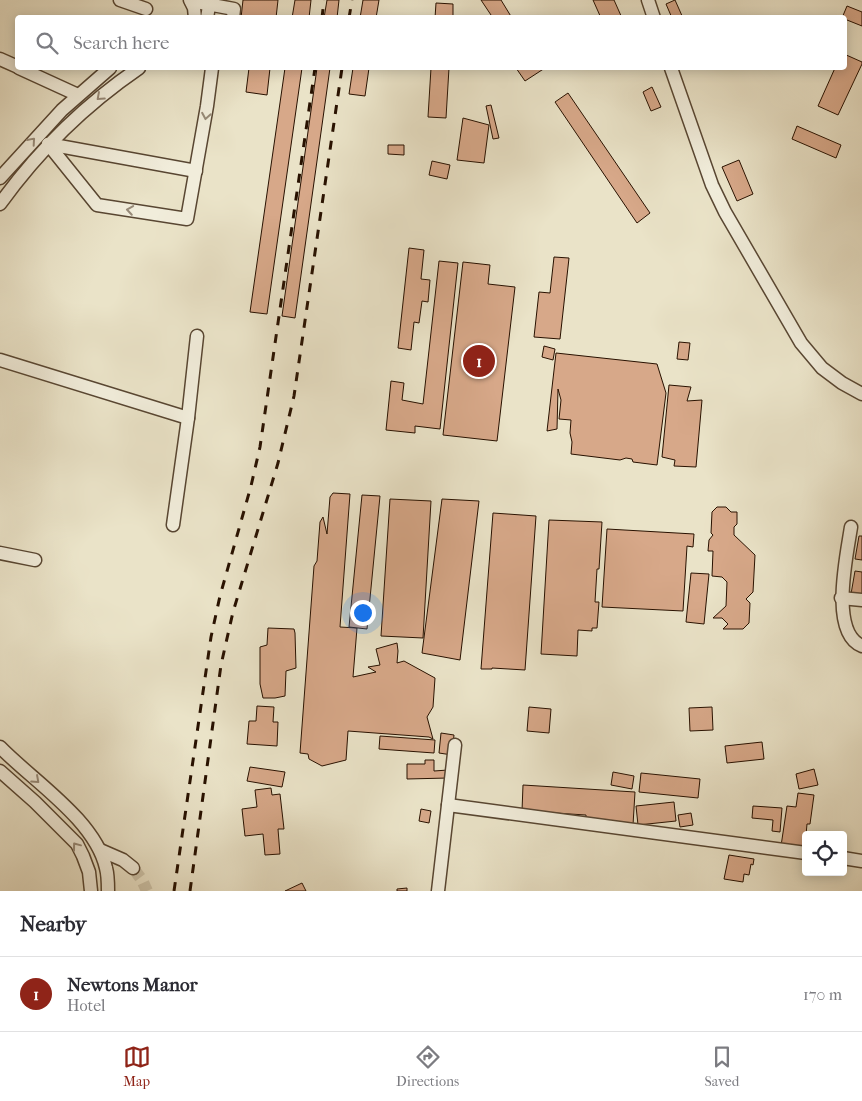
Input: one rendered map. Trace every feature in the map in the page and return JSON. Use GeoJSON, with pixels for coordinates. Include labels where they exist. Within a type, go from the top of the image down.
{"type":"FeatureCollection","features":[{"type":"Feature","properties":{"kind":"street"},"geometry":{"type":"LineString","coordinates":[[120,0],[147,9]]}},
{"type":"Feature","properties":{"kind":"street"},"geometry":{"type":"LineString","coordinates":[[648,0],[653,15]]}},
{"type":"Feature","properties":{"kind":"street"},"geometry":{"type":"LineString","coordinates":[[191,1],[234,9],[233,15]]}},
{"type":"Feature","properties":{"kind":"street"},"geometry":{"type":"LineString","coordinates":[[191,1],[195,15]]}},
{"type":"Feature","properties":{"kind":"street"},"geometry":{"type":"LineString","coordinates":[[0,59],[15,66]]}},
{"type":"Feature","properties":{"kind":"street"},"geometry":{"type":"LineString","coordinates":[[24,70],[78,95]]}},
{"type":"Feature","properties":{"kind":"street"},"geometry":{"type":"LineString","coordinates":[[0,178],[39,134],[78,95],[108,70]]}},
{"type":"Feature","properties":{"kind":"street"},"geometry":{"type":"LineString","coordinates":[[0,204],[48,144],[112,86],[136,70]]}},
{"type":"Feature","properties":{"kind":"street"},"geometry":{"type":"LineString","coordinates":[[48,144],[97,205],[188,219],[212,70]]}},
{"type":"Feature","properties":{"kind":"street"},"geometry":{"type":"LineString","coordinates":[[672,70],[712,185],[801,343],[822,368],[842,383],[862,394]]}},
{"type":"Feature","properties":{"kind":"street"},"geometry":{"type":"LineString","coordinates":[[48,144],[196,171]]}},
{"type":"Feature","properties":{"kind":"street"},"geometry":{"type":"LineString","coordinates":[[173,525],[197,336]]}},
{"type":"Feature","properties":{"kind":"street"},"geometry":{"type":"LineString","coordinates":[[0,360],[188,418]]}},
{"type":"Feature","properties":{"kind":"street"},"geometry":{"type":"LineString","coordinates":[[851,526],[842,598],[844,620],[852,638],[862,646]]}},
{"type":"Feature","properties":{"kind":"street"},"geometry":{"type":"LineString","coordinates":[[0,553],[35,560]]}},
{"type":"Feature","properties":{"kind":"street"},"geometry":{"type":"LineString","coordinates":[[842,598],[862,600]]}},
{"type":"Feature","properties":{"kind":"street"},"geometry":{"type":"LineString","coordinates":[[438,891],[455,745]]}},
{"type":"Feature","properties":{"kind":"street"},"geometry":{"type":"LineString","coordinates":[[0,746],[91,834],[100,850],[107,869],[108,891]]}},
{"type":"Feature","properties":{"kind":"street"},"geometry":{"type":"LineString","coordinates":[[0,771],[35,802],[77,844],[90,872],[91,891]]}},
{"type":"Feature","properties":{"kind":"street"},"geometry":{"type":"LineString","coordinates":[[448,805],[802,852]]}},
{"type":"Feature","properties":{"kind":"street"},"geometry":{"type":"LineString","coordinates":[[100,850],[123,860],[134,868]]}},
{"type":"Feature","properties":{"kind":"street"},"geometry":{"type":"LineString","coordinates":[[847,858],[862,860]]}},
{"type":"Feature","properties":{"kind":"building"},"geometry":{"type":"Polygon","coordinates":[[[243,0],[278,0],[276,15],[241,15],[243,0]]]}},
{"type":"Feature","properties":{"kind":"building"},"geometry":{"type":"Polygon","coordinates":[[[295,0],[311,0],[309,15],[292,15],[295,0]]]}},
{"type":"Feature","properties":{"kind":"building"},"geometry":{"type":"Polygon","coordinates":[[[327,0],[339,0],[337,15],[324,15],[327,0]]]}},
{"type":"Feature","properties":{"kind":"building"},"geometry":{"type":"Polygon","coordinates":[[[363,0],[379,0],[376,15],[360,15],[363,0]]]}},
{"type":"Feature","properties":{"kind":"building"},"geometry":{"type":"Polygon","coordinates":[[[481,0],[501,0],[510,15],[491,15],[481,0]]]}},
{"type":"Feature","properties":{"kind":"building"},"geometry":{"type":"Polygon","coordinates":[[[593,0],[614,0],[621,15],[600,15],[593,0]]]}},
{"type":"Feature","properties":{"kind":"building"},"geometry":{"type":"Polygon","coordinates":[[[675,0],[682,15],[671,15],[666,4],[675,0]]]}},
{"type":"Feature","properties":{"kind":"building"},"geometry":{"type":"Polygon","coordinates":[[[436,3],[453,4],[453,15],[435,15],[436,3]]]}},
{"type":"Feature","properties":{"kind":"building"},"geometry":{"type":"Polygon","coordinates":[[[847,6],[862,12],[862,26],[847,20],[847,15],[843,15],[847,6]]]}},
{"type":"Feature","properties":{"kind":"building"},"geometry":{"type":"Polygon","coordinates":[[[847,55],[862,62],[838,115],[818,106],[834,70],[847,70],[847,55]]]}},
{"type":"Feature","properties":{"kind":"building"},"geometry":{"type":"Polygon","coordinates":[[[249,70],[270,70],[267,95],[246,92],[249,70]]]}},
{"type":"Feature","properties":{"kind":"building"},"geometry":{"type":"Polygon","coordinates":[[[285,70],[302,70],[267,314],[250,312],[285,70]]]}},
{"type":"Feature","properties":{"kind":"building"},"geometry":{"type":"Polygon","coordinates":[[[317,70],[330,70],[295,318],[282,316],[317,70]]]}},
{"type":"Feature","properties":{"kind":"building"},"geometry":{"type":"Polygon","coordinates":[[[353,70],[369,70],[365,96],[349,94],[353,70]]]}},
{"type":"Feature","properties":{"kind":"building"},"geometry":{"type":"Polygon","coordinates":[[[431,70],[449,70],[446,118],[428,117],[431,70]]]}},
{"type":"Feature","properties":{"kind":"building"},"geometry":{"type":"Polygon","coordinates":[[[517,70],[542,70],[525,81],[517,70]]]}},
{"type":"Feature","properties":{"kind":"building"},"geometry":{"type":"Polygon","coordinates":[[[652,87],[661,107],[651,111],[643,92],[652,87]]]}},
{"type":"Feature","properties":{"kind":"building"},"geometry":{"type":"Polygon","coordinates":[[[568,93],[650,213],[637,223],[555,102],[568,93]]]}},
{"type":"Feature","properties":{"kind":"building"},"geometry":{"type":"Polygon","coordinates":[[[491,105],[499,138],[493,139],[486,106],[491,105]]]}},
{"type":"Feature","properties":{"kind":"building"},"geometry":{"type":"Polygon","coordinates":[[[463,118],[489,125],[484,163],[457,160],[463,118]]]}},
{"type":"Feature","properties":{"kind":"building"},"geometry":{"type":"Polygon","coordinates":[[[797,126],[841,145],[836,158],[792,139],[797,126]]]}},
{"type":"Feature","properties":{"kind":"building"},"geometry":{"type":"Polygon","coordinates":[[[388,145],[404,145],[404,155],[388,154],[388,145]]]}},
{"type":"Feature","properties":{"kind":"building"},"geometry":{"type":"Polygon","coordinates":[[[739,160],[753,194],[737,201],[722,167],[739,160]]]}},
{"type":"Feature","properties":{"kind":"building"},"geometry":{"type":"Polygon","coordinates":[[[432,161],[450,165],[447,179],[429,175],[432,161]]]}},
{"type":"Feature","properties":{"kind":"building"},"geometry":{"type":"Polygon","coordinates":[[[409,248],[424,250],[421,279],[430,280],[428,302],[422,301],[419,323],[414,322],[411,350],[398,348],[409,248]]]}},
{"type":"Feature","properties":{"kind":"building"},"geometry":{"type":"Polygon","coordinates":[[[554,257],[569,258],[560,339],[534,337],[539,292],[550,293],[554,257]]]}},
{"type":"Feature","properties":{"kind":"building"},"geometry":{"type":"Polygon","coordinates":[[[439,261],[458,263],[440,429],[415,426],[415,433],[386,430],[391,381],[404,383],[402,400],[423,404],[439,261]]]}},
{"type":"Feature","properties":{"kind":"building"},"geometry":{"type":"Polygon","coordinates":[[[463,262],[490,265],[488,284],[515,287],[497,441],[443,435],[463,262]]]}},
{"type":"Feature","properties":{"kind":"building"},"geometry":{"type":"Polygon","coordinates":[[[679,342],[690,343],[688,360],[677,359],[679,342]]]}},
{"type":"Feature","properties":{"kind":"building"},"geometry":{"type":"Polygon","coordinates":[[[544,346],[555,349],[553,360],[542,357],[544,346]]]}},
{"type":"Feature","properties":{"kind":"building"},"geometry":{"type":"Polygon","coordinates":[[[556,353],[657,364],[666,393],[657,465],[633,462],[632,459],[626,458],[620,460],[571,454],[571,420],[559,419],[561,400],[558,389],[557,429],[547,431],[556,353]]]}},
{"type":"Feature","properties":{"kind":"building"},"geometry":{"type":"Polygon","coordinates":[[[669,385],[691,387],[687,401],[702,400],[696,467],[674,466],[675,460],[662,457],[669,385]]]}},
{"type":"Feature","properties":{"kind":"building"},"geometry":{"type":"Polygon","coordinates":[[[333,493],[350,494],[340,627],[357,628],[353,677],[376,672],[368,667],[380,665],[376,649],[397,643],[397,663],[404,661],[435,678],[433,707],[427,717],[433,739],[429,737],[348,731],[346,760],[322,766],[309,759],[308,754],[300,753],[314,566],[317,561],[320,522],[323,517],[327,534],[330,497],[333,493]]]}},
{"type":"Feature","properties":{"kind":"building"},"geometry":{"type":"Polygon","coordinates":[[[362,495],[380,496],[367,629],[349,627],[362,495]]]}},
{"type":"Feature","properties":{"kind":"building"},"geometry":{"type":"Polygon","coordinates":[[[390,499],[431,501],[423,638],[381,636],[390,499]]]}},
{"type":"Feature","properties":{"kind":"building"},"geometry":{"type":"Polygon","coordinates":[[[442,499],[479,501],[460,660],[422,653],[442,499]]]}},
{"type":"Feature","properties":{"kind":"building"},"geometry":{"type":"Polygon","coordinates":[[[717,507],[726,507],[731,512],[737,512],[737,524],[734,527],[734,535],[755,555],[753,592],[746,599],[750,603],[749,623],[743,629],[723,629],[728,624],[722,618],[713,618],[726,606],[727,582],[722,577],[712,576],[713,551],[708,551],[709,540],[713,535],[711,533],[712,512],[717,507]]]}},
{"type":"Feature","properties":{"kind":"building"},"geometry":{"type":"Polygon","coordinates":[[[493,513],[536,516],[525,670],[481,669],[493,513]]]}},
{"type":"Feature","properties":{"kind":"building"},"geometry":{"type":"Polygon","coordinates":[[[549,520],[602,522],[595,602],[599,602],[597,628],[592,628],[592,631],[578,630],[577,656],[541,654],[549,520]]]}},
{"type":"Feature","properties":{"kind":"building"},"geometry":{"type":"Polygon","coordinates":[[[607,529],[694,534],[693,547],[687,546],[683,611],[602,607],[607,529]]]}},
{"type":"Feature","properties":{"kind":"building"},"geometry":{"type":"Polygon","coordinates":[[[859,536],[862,536],[862,560],[855,559],[859,536]]]}},
{"type":"Feature","properties":{"kind":"building"},"geometry":{"type":"Polygon","coordinates":[[[855,571],[862,572],[862,595],[851,594],[855,571]]]}},
{"type":"Feature","properties":{"kind":"building"},"geometry":{"type":"Polygon","coordinates":[[[691,573],[709,574],[704,624],[686,622],[691,573]]]}},
{"type":"Feature","properties":{"kind":"building"},"geometry":{"type":"Polygon","coordinates":[[[268,628],[294,629],[295,633],[296,668],[286,671],[285,696],[275,698],[263,698],[260,684],[260,647],[267,645],[268,628]]]}},
{"type":"Feature","properties":{"kind":"building"},"geometry":{"type":"Polygon","coordinates":[[[257,706],[274,707],[273,722],[278,722],[277,746],[247,744],[249,721],[256,721],[257,706]]]}},
{"type":"Feature","properties":{"kind":"building"},"geometry":{"type":"Polygon","coordinates":[[[529,707],[551,709],[549,733],[527,731],[529,707]]]}},
{"type":"Feature","properties":{"kind":"building"},"geometry":{"type":"Polygon","coordinates":[[[712,707],[713,730],[690,731],[689,708],[712,707]]]}},
{"type":"Feature","properties":{"kind":"building"},"geometry":{"type":"Polygon","coordinates":[[[441,733],[454,735],[452,755],[439,753],[441,733]]]}},
{"type":"Feature","properties":{"kind":"building"},"geometry":{"type":"Polygon","coordinates":[[[380,736],[435,740],[434,753],[379,749],[380,736]]]}},
{"type":"Feature","properties":{"kind":"building"},"geometry":{"type":"Polygon","coordinates":[[[762,742],[764,759],[727,763],[725,746],[762,742]]]}},
{"type":"Feature","properties":{"kind":"building"},"geometry":{"type":"Polygon","coordinates":[[[425,760],[434,760],[434,771],[448,770],[448,778],[407,779],[407,764],[425,764],[425,760]]]}},
{"type":"Feature","properties":{"kind":"building"},"geometry":{"type":"Polygon","coordinates":[[[250,767],[285,772],[282,787],[247,781],[250,767]]]}},
{"type":"Feature","properties":{"kind":"building"},"geometry":{"type":"Polygon","coordinates":[[[814,769],[818,785],[799,789],[796,774],[814,769]]]}},
{"type":"Feature","properties":{"kind":"building"},"geometry":{"type":"Polygon","coordinates":[[[613,772],[634,776],[632,789],[611,785],[613,772]]]}},
{"type":"Feature","properties":{"kind":"building"},"geometry":{"type":"Polygon","coordinates":[[[641,773],[700,779],[698,798],[639,792],[641,773]]]}},
{"type":"Feature","properties":{"kind":"building"},"geometry":{"type":"Polygon","coordinates":[[[523,785],[635,792],[633,825],[586,822],[586,815],[522,811],[523,785]]]}},
{"type":"Feature","properties":{"kind":"building"},"geometry":{"type":"Polygon","coordinates":[[[271,788],[272,795],[280,794],[284,829],[278,829],[280,854],[265,855],[263,834],[245,836],[242,809],[257,807],[255,790],[271,788]]]}},
{"type":"Feature","properties":{"kind":"building"},"geometry":{"type":"Polygon","coordinates":[[[798,793],[814,795],[810,824],[807,824],[806,831],[802,831],[802,848],[781,846],[787,806],[796,807],[798,793]]]}},
{"type":"Feature","properties":{"kind":"building"},"geometry":{"type":"Polygon","coordinates":[[[674,802],[676,821],[638,825],[636,806],[674,802]]]}},
{"type":"Feature","properties":{"kind":"building"},"geometry":{"type":"Polygon","coordinates":[[[753,806],[782,808],[780,832],[772,831],[773,820],[752,818],[753,806]]]}},
{"type":"Feature","properties":{"kind":"building"},"geometry":{"type":"Polygon","coordinates":[[[421,809],[431,811],[429,823],[419,821],[421,809]]]}},
{"type":"Feature","properties":{"kind":"building"},"geometry":{"type":"Polygon","coordinates":[[[691,813],[693,825],[680,827],[678,815],[691,813]]]}},
{"type":"Feature","properties":{"kind":"building"},"geometry":{"type":"Polygon","coordinates":[[[729,855],[754,859],[749,875],[744,874],[743,882],[724,879],[729,855]]]}},
{"type":"Feature","properties":{"kind":"building"},"geometry":{"type":"Polygon","coordinates":[[[302,883],[306,891],[285,891],[302,883]]]}},
{"type":"Feature","properties":{"kind":"building"},"geometry":{"type":"Polygon","coordinates":[[[407,888],[407,891],[397,891],[397,889],[407,888]]]}},
{"type":"Feature","properties":{"kind":"tunnel"},"geometry":{"type":"LineString","coordinates":[[133,868],[147,891]]}},
{"type":"Feature","properties":{"kind":"railway"},"geometry":{"type":"LineString","coordinates":[[322,15],[324,0]]}},
{"type":"Feature","properties":{"kind":"railway"},"geometry":{"type":"LineString","coordinates":[[350,15],[352,0]]}},
{"type":"Feature","properties":{"kind":"railway"},"geometry":{"type":"LineString","coordinates":[[174,891],[211,637],[220,596],[260,447],[315,70]]}},
{"type":"Feature","properties":{"kind":"railway"},"geometry":{"type":"LineString","coordinates":[[190,891],[221,665],[233,612],[278,463],[294,396],[342,70]]}},
{"type":"Feature","properties":{"kind":"place","name":"Newtons Manor"},"geometry":{"type":"Point","coordinates":[479,361]}}]}
